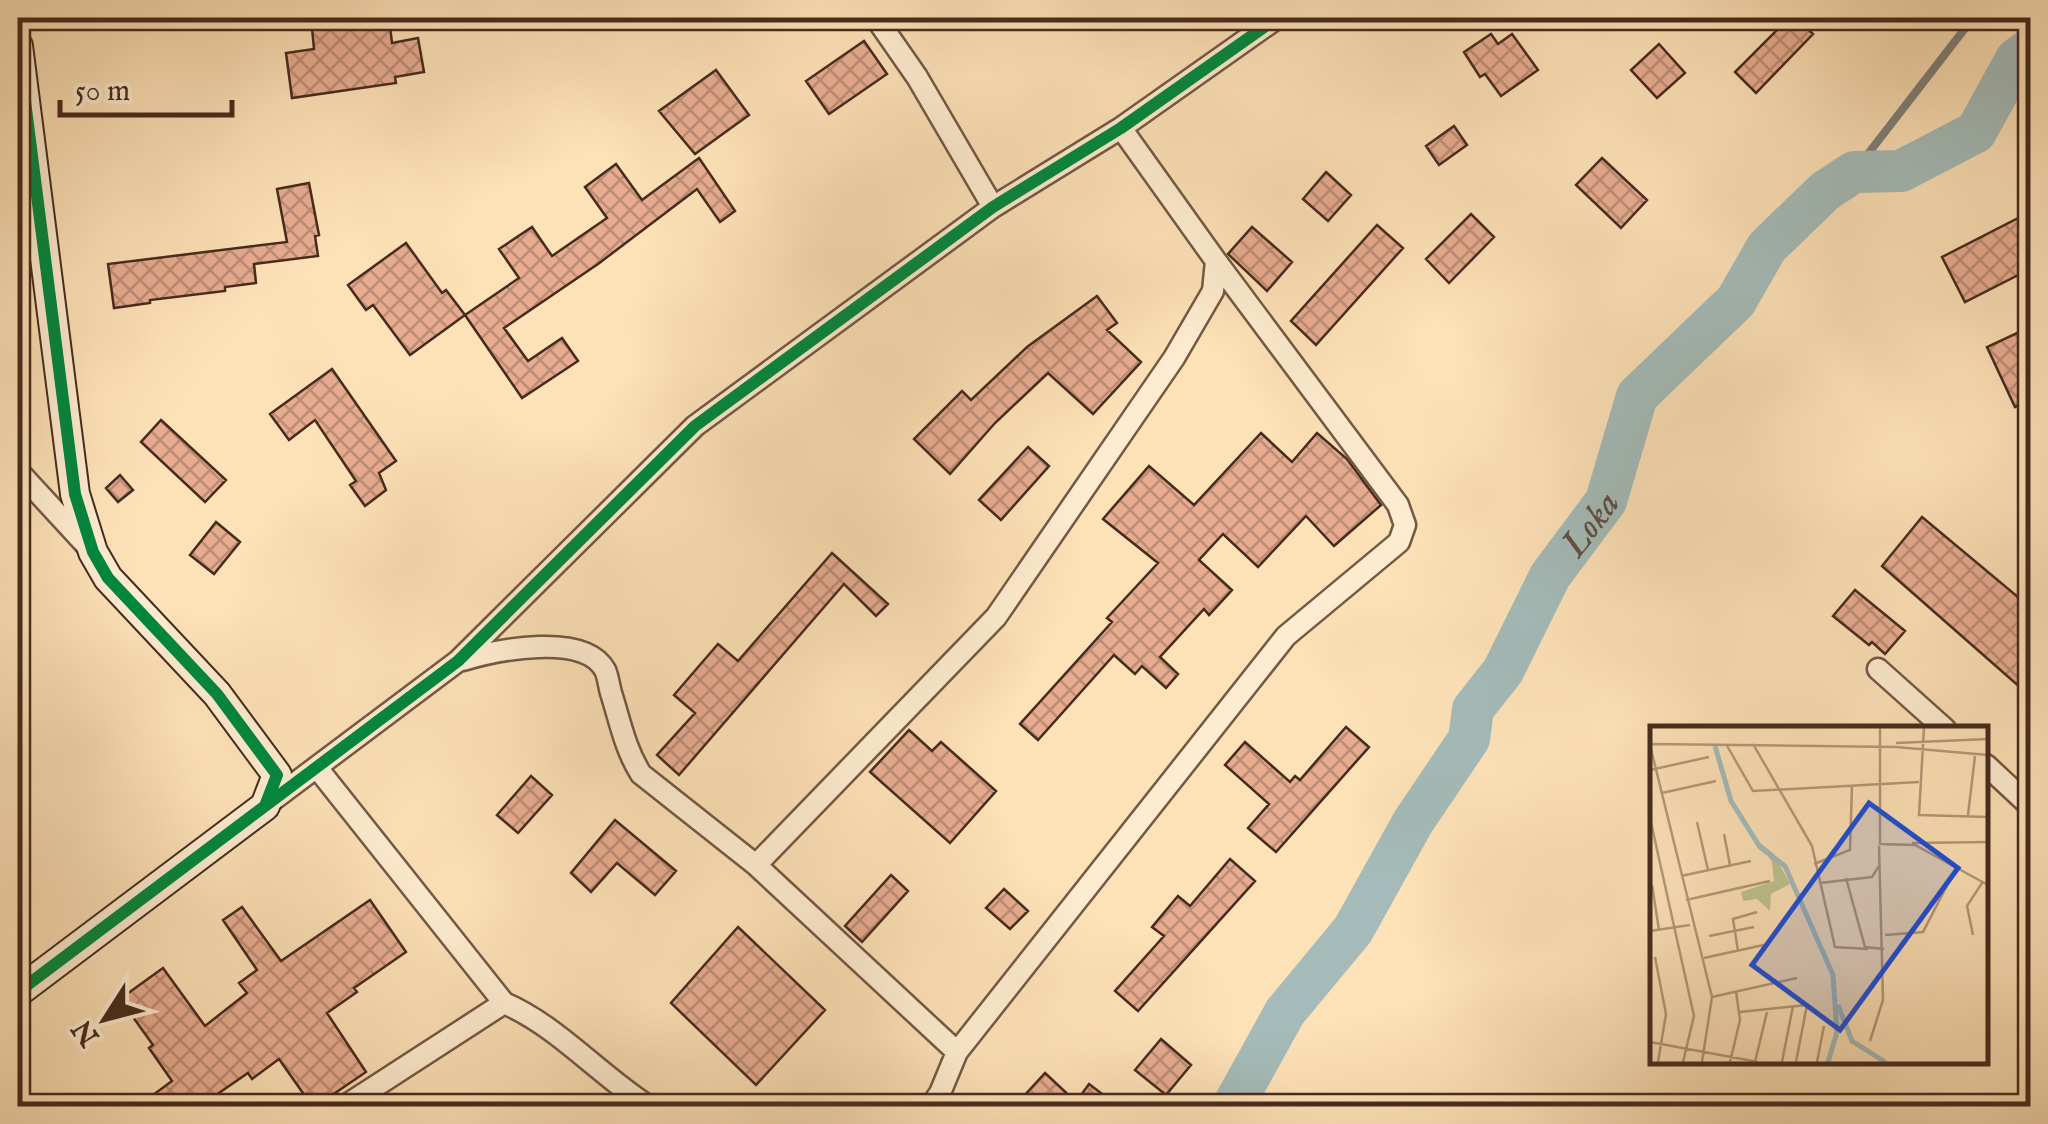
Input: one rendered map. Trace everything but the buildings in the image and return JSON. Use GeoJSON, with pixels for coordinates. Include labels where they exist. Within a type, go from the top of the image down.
{"type":"FeatureCollection","features":[{"type":"Feature","properties":{"kind":"street"},"geometry":{"type":"LineString","coordinates":[[876,18],[917,77],[993,207]]}},
{"type":"Feature","properties":{"kind":"street"},"geometry":{"type":"LineString","coordinates":[[18,992],[458,661],[695,426],[993,207],[1121,128],[1277,18]]}},
{"type":"Feature","properties":{"kind":"street"},"geometry":{"type":"LineString","coordinates":[[18,46],[75,494],[92,552]]}},
{"type":"Feature","properties":{"kind":"street"},"geometry":{"type":"LineString","coordinates":[[931,1106],[957,1052],[1286,636],[1399,542],[1405,525],[1398,505],[1121,128]]}},
{"type":"Feature","properties":{"kind":"street"},"geometry":{"type":"LineString","coordinates":[[756,865],[996,617],[1174,358],[1213,291],[1216,261]]}},
{"type":"Feature","properties":{"kind":"street"},"geometry":{"type":"LineString","coordinates":[[18,471],[92,552],[108,578],[216,694],[277,774],[265,806]]}},
{"type":"Feature","properties":{"kind":"street"},"geometry":{"type":"LineString","coordinates":[[458,661],[532,647],[561,648],[592,656],[605,670],[629,755],[641,774],[756,865],[957,1052]]}},
{"type":"Feature","properties":{"kind":"street"},"geometry":{"type":"LineString","coordinates":[[1878,669],[1942,726]]}},
{"type":"Feature","properties":{"kind":"street"},"geometry":{"type":"LineString","coordinates":[[1988,767],[2030,806]]}},
{"type":"Feature","properties":{"kind":"street"},"geometry":{"type":"LineString","coordinates":[[318,769],[504,1003],[530,1014],[618,1087],[648,1106]]}},
{"type":"Feature","properties":{"kind":"street"},"geometry":{"type":"LineString","coordinates":[[345,1106],[504,1003]]}},
{"type":"Feature","properties":{"kind":"waterway"},"geometry":{"type":"LineString","coordinates":[[1854,172],[1973,18]]}},
{"type":"Feature","properties":{"kind":"waterway","name":"Loka"},"geometry":{"type":"LineString","coordinates":[[1233,1106],[1285,1012],[1353,930],[1413,822],[1469,739],[1473,709],[1503,671],[1550,576],[1606,501],[1637,396],[1736,301],[1767,247],[1825,191],[1854,172],[1901,171],[1976,132],[2016,59],[2030,49]]}},
{"type":"Feature","properties":{"kind":"cycle path"},"geometry":{"type":"LineString","coordinates":[[265,806],[458,661],[695,426],[993,207],[1121,128],[1277,18]]}},
{"type":"Feature","properties":{"kind":"cycle path"},"geometry":{"type":"LineString","coordinates":[[18,46],[75,494],[93,552],[108,578],[217,694],[277,775],[265,806],[18,992]]}}]}
